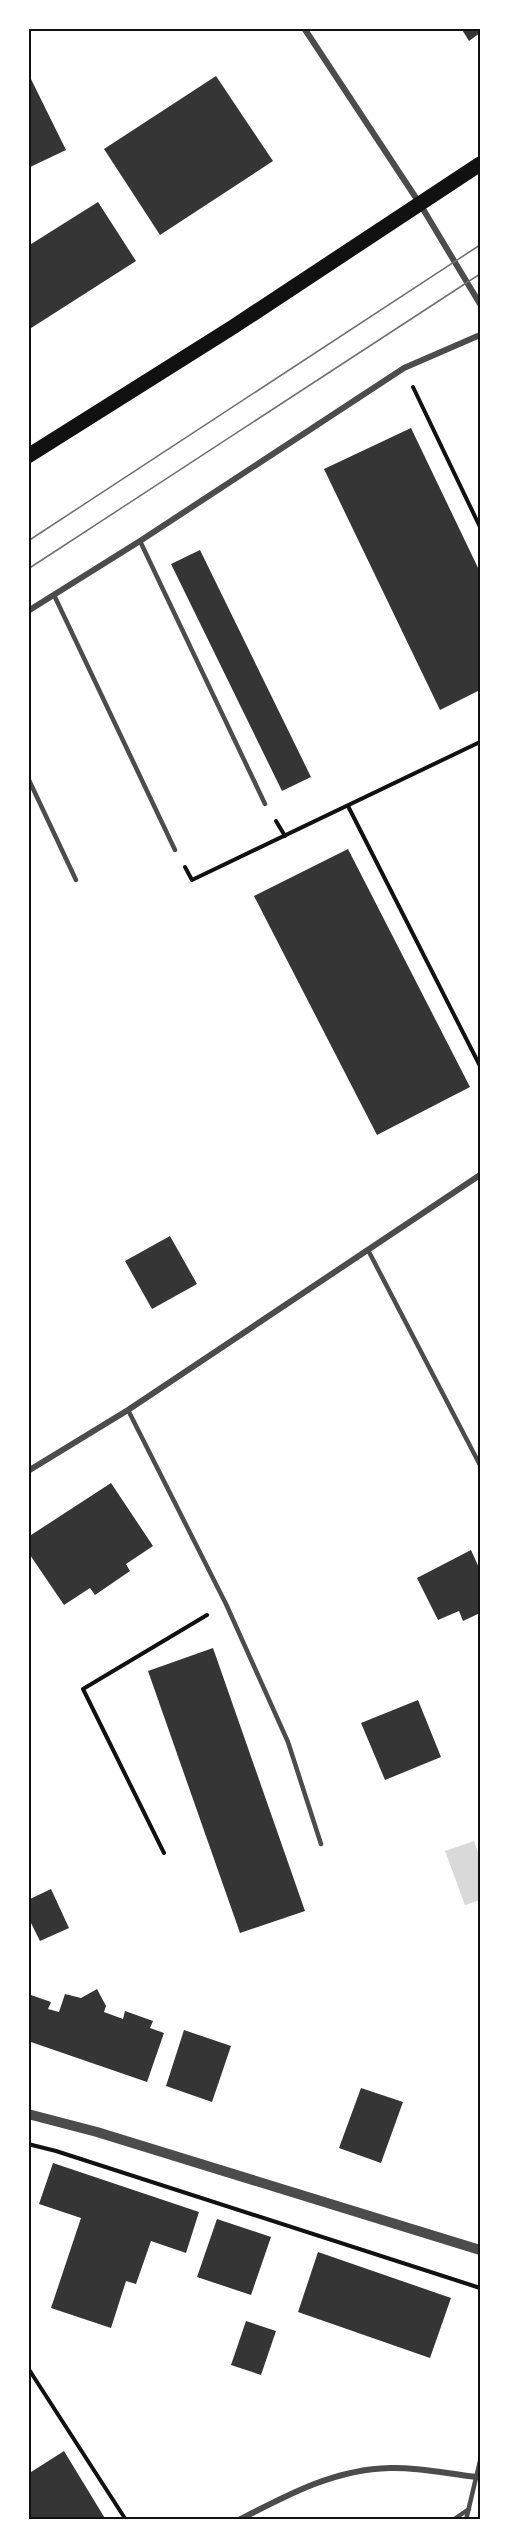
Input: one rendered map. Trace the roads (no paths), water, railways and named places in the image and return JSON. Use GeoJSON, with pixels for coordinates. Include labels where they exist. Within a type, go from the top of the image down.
{"type":"FeatureCollection","features":[{"type":"Feature","properties":{"kind":"main road"},"geometry":{"type":"LineString","coordinates":[[28,456],[233,327],[480,164]]}},
{"type":"Feature","properties":{"kind":"street"},"geometry":{"type":"LineString","coordinates":[[304,28],[420,204],[480,304]]}},
{"type":"Feature","properties":{"kind":"street"},"geometry":{"type":"LineString","coordinates":[[28,611],[140,541],[404,368],[480,335]]}},
{"type":"Feature","properties":{"kind":"street"},"geometry":{"type":"LineString","coordinates":[[28,1471],[128,1410],[480,1175]]}},
{"type":"Feature","properties":{"kind":"street"},"geometry":{"type":"LineString","coordinates":[[28,2114],[97,2132],[480,2250]]}},
{"type":"Feature","properties":{"kind":"street"},"geometry":{"type":"LineString","coordinates":[[239,2520],[289,2494],[338,2475],[391,2468],[478,2477]]}},
{"type":"Feature","properties":{"kind":"lane"},"geometry":{"type":"LineString","coordinates":[[140,541],[265,804]]}},
{"type":"Feature","properties":{"kind":"lane"},"geometry":{"type":"LineString","coordinates":[[54,595],[175,850]]}},
{"type":"Feature","properties":{"kind":"lane"},"geometry":{"type":"LineString","coordinates":[[28,778],[76,880]]}},
{"type":"Feature","properties":{"kind":"lane"},"geometry":{"type":"LineString","coordinates":[[368,1250],[480,1465]]}},
{"type":"Feature","properties":{"kind":"lane"},"geometry":{"type":"LineString","coordinates":[[128,1410],[226,1604],[288,1742],[321,1844]]}},
{"type":"Feature","properties":{"kind":"lane"},"geometry":{"type":"LineString","coordinates":[[466,2520],[480,2461]]}},
{"type":"Feature","properties":{"kind":"lane"},"geometry":{"type":"LineString","coordinates":[[453,2520],[469,2509]]}},
{"type":"Feature","properties":{"kind":"tram line"},"geometry":{"type":"LineString","coordinates":[[28,541],[480,245]]}},
{"type":"Feature","properties":{"kind":"tram line"},"geometry":{"type":"LineString","coordinates":[[28,569],[480,274]]}}]}
